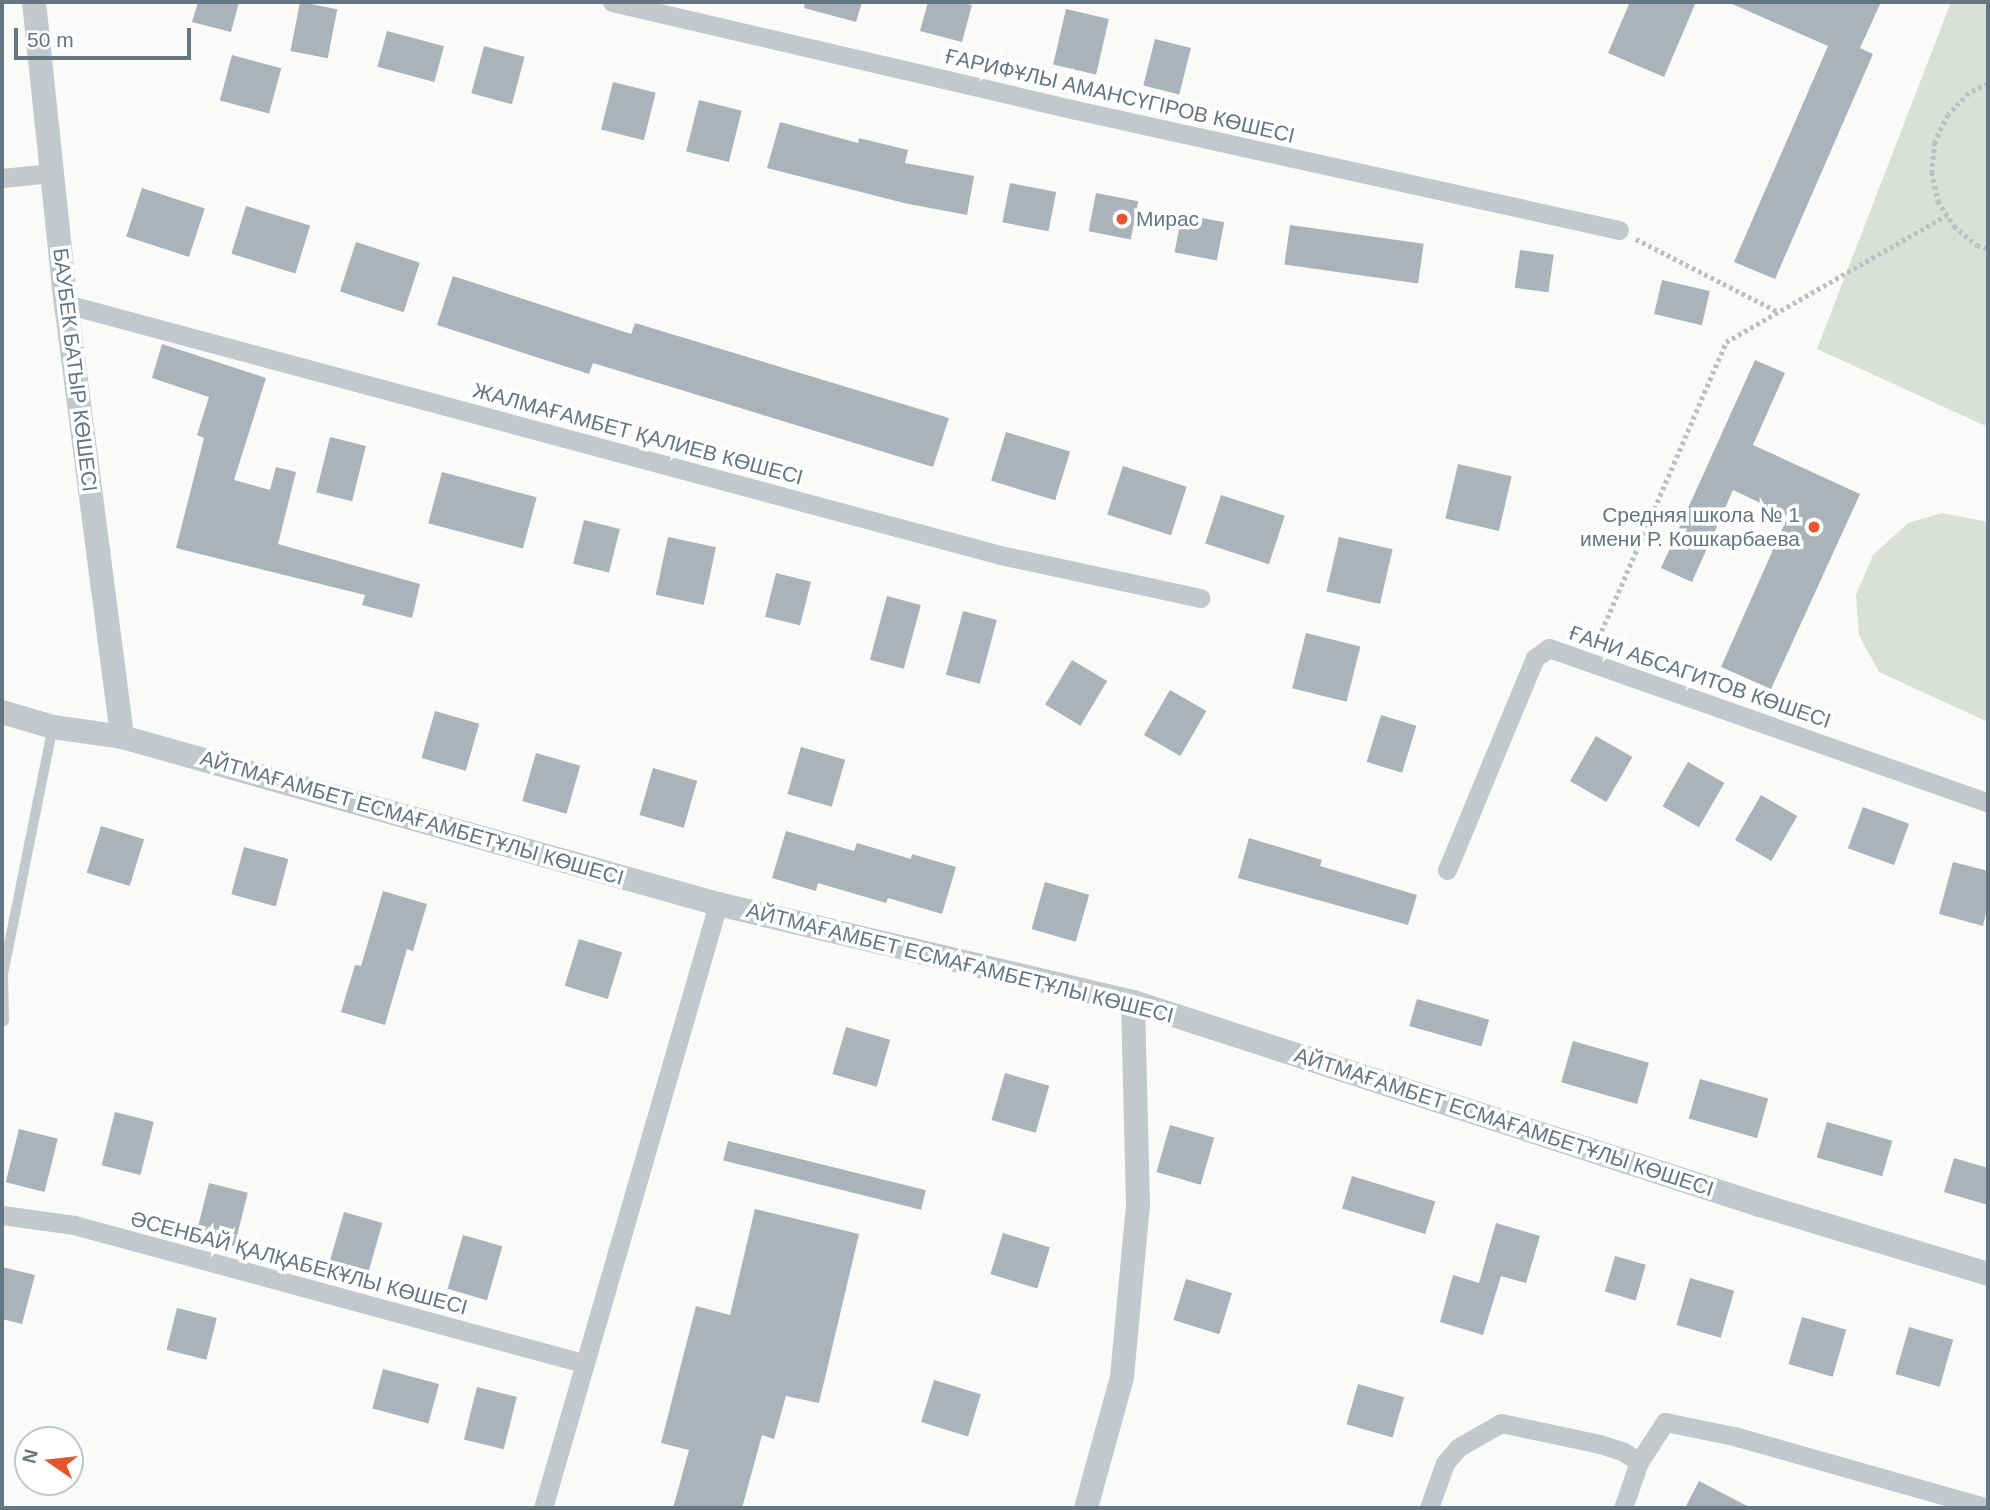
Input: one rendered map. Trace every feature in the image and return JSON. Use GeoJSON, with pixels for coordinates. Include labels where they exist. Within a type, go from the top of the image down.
{"type":"FeatureCollection","features":[{"type":"Feature","properties":{"kind":"street","name":"БАУБЕК БАТЫР КӨШЕСІ"},"geometry":{"type":"LineString","coordinates":[[34,2],[66,304],[122,737]]}},
{"type":"Feature","properties":{"kind":"street","name":"ҒАРИФҰЛЫ АМАНСҮГІРОВ КӨШЕСІ"},"geometry":{"type":"LineString","coordinates":[[612,2],[1076,110],[1619,230]]}},
{"type":"Feature","properties":{"kind":"street"},"geometry":{"type":"LineString","coordinates":[[2,178],[51,173]]}},
{"type":"Feature","properties":{"kind":"street","name":"ЖАЛМАҒАМБЕТ ҚАЛИЕВ КӨШЕСІ"},"geometry":{"type":"LineString","coordinates":[[66,304],[1000,555],[1200,598]]}},
{"type":"Feature","properties":{"kind":"street","name":"ҒАНИ АБСАГИТОВ КӨШЕСІ"},"geometry":{"type":"LineString","coordinates":[[1447,870],[1535,658],[1549,648],[1988,803]]}},
{"type":"Feature","properties":{"kind":"street","name":"АЙТМАҒАМБЕТ ЕСМАҒАМБЕТҰЛЫ КӨШЕСІ"},"geometry":{"type":"LineString","coordinates":[[2,712],[53,727],[122,737],[718,904],[1133,1002],[1760,1205],[1988,1274]]}},
{"type":"Feature","properties":{"kind":"street"},"geometry":{"type":"LineString","coordinates":[[542,1508],[718,904]]}},
{"type":"Feature","properties":{"kind":"street"},"geometry":{"type":"LineString","coordinates":[[1086,1508],[1092,1497],[1124,1364],[1138,1205],[1133,1002]]}},
{"type":"Feature","properties":{"kind":"street","name":"ӘСЕНБАЙ ҚАЛҚАБЕКҰЛЫ КӨШЕСІ"},"geometry":{"type":"LineString","coordinates":[[2,1215],[74,1225],[583,1363]]}},
{"type":"Feature","properties":{"kind":"street"},"geometry":{"type":"LineString","coordinates":[[1623,1508],[1639,1462],[1665,1422],[1734,1436],[1988,1508]]}},
{"type":"Feature","properties":{"kind":"street"},"geometry":{"type":"LineString","coordinates":[[1429,1508],[1445,1463],[1460,1447],[1501,1423],[1600,1444],[1624,1452],[1639,1462]]}},
{"type":"Feature","properties":{"kind":"lane"},"geometry":{"type":"LineString","coordinates":[[4,1021],[3,974],[53,727]]}},
{"type":"Feature","properties":{"kind":"path"},"geometry":{"type":"LineString","coordinates":[[1988,84],[1969,93],[1948,115],[1935,142],[1932,172],[1938,201],[1947,215],[1961,232],[1988,249]]}},
{"type":"Feature","properties":{"kind":"path"},"geometry":{"type":"LineString","coordinates":[[1589,661],[1726,342],[1947,215]]}},
{"type":"Feature","properties":{"kind":"path"},"geometry":{"type":"LineString","coordinates":[[1619,230],[1777,311]]}},
{"type":"Feature","properties":{"kind":"shaded area"},"geometry":{"type":"Polygon","coordinates":[[[1951,2],[1988,2],[1988,427],[1817,349],[1951,2]]]}},
{"type":"Feature","properties":{"kind":"shaded area"},"geometry":{"type":"Polygon","coordinates":[[[1942,513],[1988,522],[1988,722],[1879,672],[1859,635],[1856,595],[1873,555],[1908,523],[1942,513]]]}},
{"type":"Feature","properties":{"kind":"building"},"geometry":{"type":"Polygon","coordinates":[[[198,2],[239,2],[231,32],[192,22],[198,2]]]}},
{"type":"Feature","properties":{"kind":"building"},"geometry":{"type":"Polygon","coordinates":[[[300,2],[337,9],[328,58],[290,51],[300,2]]]}},
{"type":"Feature","properties":{"kind":"building"},"geometry":{"type":"Polygon","coordinates":[[[805,2],[862,2],[856,22],[804,8],[805,2]]]}},
{"type":"Feature","properties":{"kind":"building"},"geometry":{"type":"Polygon","coordinates":[[[928,2],[972,5],[962,42],[920,31],[928,2]]]}},
{"type":"Feature","properties":{"kind":"building"},"geometry":{"type":"Polygon","coordinates":[[[1630,2],[1696,2],[1664,77],[1608,53],[1630,2]]]}},
{"type":"Feature","properties":{"kind":"building"},"geometry":{"type":"Polygon","coordinates":[[[1728,2],[1881,2],[1860,48],[1873,54],[1775,279],[1734,262],[1828,46],[1728,2]]]}},
{"type":"Feature","properties":{"kind":"building"},"geometry":{"type":"Polygon","coordinates":[[[1066,9],[1109,19],[1096,74],[1053,65],[1066,9]]]}},
{"type":"Feature","properties":{"kind":"building"},"geometry":{"type":"Polygon","coordinates":[[[387,31],[444,46],[434,82],[377,67],[387,31]]]}},
{"type":"Feature","properties":{"kind":"building"},"geometry":{"type":"Polygon","coordinates":[[[1155,39],[1191,48],[1179,95],[1143,86],[1155,39]]]}},
{"type":"Feature","properties":{"kind":"building"},"geometry":{"type":"Polygon","coordinates":[[[484,46],[525,57],[512,104],[471,93],[484,46]]]}},
{"type":"Feature","properties":{"kind":"building"},"geometry":{"type":"Polygon","coordinates":[[[232,55],[281,68],[269,114],[220,100],[232,55]]]}},
{"type":"Feature","properties":{"kind":"building"},"geometry":{"type":"Polygon","coordinates":[[[613,82],[656,93],[644,140],[601,130],[613,82]]]}},
{"type":"Feature","properties":{"kind":"building"},"geometry":{"type":"Polygon","coordinates":[[[699,100],[742,111],[729,162],[686,151],[699,100]]]}},
{"type":"Feature","properties":{"kind":"building"},"geometry":{"type":"Polygon","coordinates":[[[780,122],[858,143],[859,138],[908,150],[905,163],[974,176],[967,215],[904,203],[767,168],[780,122]]]}},
{"type":"Feature","properties":{"kind":"building"},"geometry":{"type":"Polygon","coordinates":[[[1010,183],[1056,192],[1049,231],[1002,222],[1010,183]]]}},
{"type":"Feature","properties":{"kind":"building"},"geometry":{"type":"Polygon","coordinates":[[[142,188],[205,208],[189,257],[126,237],[142,188]]]}},
{"type":"Feature","properties":{"kind":"building"},"geometry":{"type":"Polygon","coordinates":[[[1096,193],[1138,201],[1131,239],[1089,231],[1096,193]]]}},
{"type":"Feature","properties":{"kind":"building"},"geometry":{"type":"Polygon","coordinates":[[[246,206],[310,226],[295,273],[231,254],[246,206]]]}},
{"type":"Feature","properties":{"kind":"building"},"geometry":{"type":"Polygon","coordinates":[[[1182,214],[1224,222],[1217,260],[1175,252],[1182,214]]]}},
{"type":"Feature","properties":{"kind":"building"},"geometry":{"type":"Polygon","coordinates":[[[1290,225],[1424,244],[1418,283],[1284,265],[1290,225]]]}},
{"type":"Feature","properties":{"kind":"building"},"geometry":{"type":"Polygon","coordinates":[[[356,242],[420,263],[404,312],[340,291],[356,242]]]}},
{"type":"Feature","properties":{"kind":"building"},"geometry":{"type":"Polygon","coordinates":[[[1520,250],[1554,255],[1548,292],[1515,288],[1520,250]]]}},
{"type":"Feature","properties":{"kind":"building"},"geometry":{"type":"Polygon","coordinates":[[[453,276],[631,334],[635,323],[949,418],[933,467],[593,363],[589,374],[437,325],[453,276]]]}},
{"type":"Feature","properties":{"kind":"building"},"geometry":{"type":"Polygon","coordinates":[[[1662,280],[1710,291],[1702,325],[1654,314],[1662,280]]]}},
{"type":"Feature","properties":{"kind":"building"},"geometry":{"type":"Polygon","coordinates":[[[162,344],[266,378],[234,480],[270,490],[276,467],[296,472],[278,544],[420,584],[412,618],[362,605],[365,595],[176,548],[204,438],[197,435],[209,397],[152,378],[162,344]]]}},
{"type":"Feature","properties":{"kind":"building","name":"Средняя школа № 1 имени Р. Кошкарбаева"},"geometry":{"type":"Polygon","coordinates":[[[1755,360],[1785,373],[1753,445],[1860,494],[1771,689],[1721,667],[1788,516],[1733,490],[1692,582],[1661,568],[1755,360]]]}},
{"type":"Feature","properties":{"kind":"building"},"geometry":{"type":"Polygon","coordinates":[[[1006,432],[1070,452],[1055,500],[991,481],[1006,432]]]}},
{"type":"Feature","properties":{"kind":"building"},"geometry":{"type":"Polygon","coordinates":[[[330,437],[366,446],[352,501],[316,492],[330,437]]]}},
{"type":"Feature","properties":{"kind":"building"},"geometry":{"type":"Polygon","coordinates":[[[1458,464],[1512,476],[1499,531],[1445,519],[1458,464]]]}},
{"type":"Feature","properties":{"kind":"building"},"geometry":{"type":"Polygon","coordinates":[[[1123,466],[1187,487],[1171,535],[1107,515],[1123,466]]]}},
{"type":"Feature","properties":{"kind":"building"},"geometry":{"type":"Polygon","coordinates":[[[442,472],[537,497],[523,549],[428,523],[442,472]]]}},
{"type":"Feature","properties":{"kind":"building"},"geometry":{"type":"Polygon","coordinates":[[[1221,495],[1285,516],[1269,564],[1205,544],[1221,495]]]}},
{"type":"Feature","properties":{"kind":"building"},"geometry":{"type":"Polygon","coordinates":[[[584,520],[620,529],[609,573],[573,564],[584,520]]]}},
{"type":"Feature","properties":{"kind":"building"},"geometry":{"type":"Polygon","coordinates":[[[668,537],[716,547],[704,605],[656,595],[668,537]]]}},
{"type":"Feature","properties":{"kind":"building"},"geometry":{"type":"Polygon","coordinates":[[[1339,537],[1393,549],[1380,604],[1326,592],[1339,537]]]}},
{"type":"Feature","properties":{"kind":"building"},"geometry":{"type":"Polygon","coordinates":[[[776,573],[811,582],[800,625],[765,617],[776,573]]]}},
{"type":"Feature","properties":{"kind":"building"},"geometry":{"type":"Polygon","coordinates":[[[887,596],[921,605],[904,669],[870,660],[887,596]]]}},
{"type":"Feature","properties":{"kind":"building"},"geometry":{"type":"Polygon","coordinates":[[[963,611],[997,620],[980,684],[946,675],[963,611]]]}},
{"type":"Feature","properties":{"kind":"building"},"geometry":{"type":"Polygon","coordinates":[[[1306,633],[1360,647],[1347,702],[1292,688],[1306,633]]]}},
{"type":"Feature","properties":{"kind":"building"},"geometry":{"type":"Polygon","coordinates":[[[1072,660],[1107,681],[1080,726],[1045,705],[1072,660]]]}},
{"type":"Feature","properties":{"kind":"building"},"geometry":{"type":"Polygon","coordinates":[[[1170,690],[1206,711],[1180,756],[1144,735],[1170,690]]]}},
{"type":"Feature","properties":{"kind":"building"},"geometry":{"type":"Polygon","coordinates":[[[435,711],[479,724],[466,771],[421,758],[435,711]]]}},
{"type":"Feature","properties":{"kind":"building"},"geometry":{"type":"Polygon","coordinates":[[[1381,715],[1416,726],[1402,773],[1367,762],[1381,715]]]}},
{"type":"Feature","properties":{"kind":"building"},"geometry":{"type":"Polygon","coordinates":[[[1596,736],[1632,757],[1606,802],[1570,781],[1596,736]]]}},
{"type":"Feature","properties":{"kind":"building"},"geometry":{"type":"Polygon","coordinates":[[[801,747],[845,760],[832,807],[787,794],[801,747]]]}},
{"type":"Feature","properties":{"kind":"building"},"geometry":{"type":"Polygon","coordinates":[[[536,753],[580,766],[566,814],[522,801],[536,753]]]}},
{"type":"Feature","properties":{"kind":"building"},"geometry":{"type":"Polygon","coordinates":[[[1688,762],[1724,783],[1699,827],[1662,806],[1688,762]]]}},
{"type":"Feature","properties":{"kind":"building"},"geometry":{"type":"Polygon","coordinates":[[[653,768],[697,781],[684,828],[639,815],[653,768]]]}},
{"type":"Feature","properties":{"kind":"building"},"geometry":{"type":"Polygon","coordinates":[[[1761,795],[1797,816],[1771,861],[1735,840],[1761,795]]]}},
{"type":"Feature","properties":{"kind":"building"},"geometry":{"type":"Polygon","coordinates":[[[1863,807],[1909,824],[1894,865],[1848,848],[1863,807]]]}},
{"type":"Feature","properties":{"kind":"building"},"geometry":{"type":"Polygon","coordinates":[[[101,826],[144,839],[130,886],[87,873],[101,826]]]}},
{"type":"Feature","properties":{"kind":"building"},"geometry":{"type":"Polygon","coordinates":[[[786,831],[854,851],[857,843],[911,859],[912,854],[956,867],[942,914],[888,898],[886,903],[818,883],[816,891],[772,878],[786,831]]]}},
{"type":"Feature","properties":{"kind":"building"},"geometry":{"type":"Polygon","coordinates":[[[1249,838],[1322,860],[1320,866],[1417,895],[1408,925],[1238,878],[1249,838]]]}},
{"type":"Feature","properties":{"kind":"building"},"geometry":{"type":"Polygon","coordinates":[[[244,847],[288,859],[276,906],[231,894],[244,847]]]}},
{"type":"Feature","properties":{"kind":"building"},"geometry":{"type":"Polygon","coordinates":[[[1953,862],[1988,871],[1988,905],[1983,926],[1939,914],[1953,862]]]}},
{"type":"Feature","properties":{"kind":"building"},"geometry":{"type":"Polygon","coordinates":[[[1045,882],[1089,895],[1076,942],[1031,929],[1045,882]]]}},
{"type":"Feature","properties":{"kind":"building"},"geometry":{"type":"Polygon","coordinates":[[[383,891],[427,904],[413,951],[407,949],[385,1025],[341,1012],[355,965],[361,966],[383,891]]]}},
{"type":"Feature","properties":{"kind":"building"},"geometry":{"type":"Polygon","coordinates":[[[579,939],[622,952],[608,999],[565,986],[579,939]]]}},
{"type":"Feature","properties":{"kind":"building"},"geometry":{"type":"Polygon","coordinates":[[[1417,999],[1489,1020],[1481,1047],[1409,1026],[1417,999]]]}},
{"type":"Feature","properties":{"kind":"building"},"geometry":{"type":"Polygon","coordinates":[[[846,1027],[890,1040],[877,1087],[832,1074],[846,1027]]]}},
{"type":"Feature","properties":{"kind":"building"},"geometry":{"type":"Polygon","coordinates":[[[1573,1041],[1649,1063],[1637,1104],[1561,1082],[1573,1041]]]}},
{"type":"Feature","properties":{"kind":"building"},"geometry":{"type":"Polygon","coordinates":[[[1005,1073],[1049,1086],[1036,1133],[991,1120],[1005,1073]]]}},
{"type":"Feature","properties":{"kind":"building"},"geometry":{"type":"Polygon","coordinates":[[[1700,1079],[1768,1099],[1757,1138],[1689,1118],[1700,1079]]]}},
{"type":"Feature","properties":{"kind":"building"},"geometry":{"type":"Polygon","coordinates":[[[115,1112],[154,1122],[141,1175],[102,1165],[115,1112]]]}},
{"type":"Feature","properties":{"kind":"building"},"geometry":{"type":"Polygon","coordinates":[[[1827,1122],[1892,1141],[1882,1176],[1817,1158],[1827,1122]]]}},
{"type":"Feature","properties":{"kind":"building"},"geometry":{"type":"Polygon","coordinates":[[[1170,1125],[1214,1138],[1201,1185],[1156,1172],[1170,1125]]]}},
{"type":"Feature","properties":{"kind":"building"},"geometry":{"type":"Polygon","coordinates":[[[19,1129],[58,1139],[45,1192],[6,1182],[19,1129]]]}},
{"type":"Feature","properties":{"kind":"building"},"geometry":{"type":"Polygon","coordinates":[[[728,1141],[926,1190],[921,1210],[723,1160],[728,1141]]]}},
{"type":"Feature","properties":{"kind":"building"},"geometry":{"type":"Polygon","coordinates":[[[1954,1158],[1988,1168],[1988,1205],[1944,1192],[1954,1158]]]}},
{"type":"Feature","properties":{"kind":"building"},"geometry":{"type":"Polygon","coordinates":[[[1352,1176],[1435,1201],[1425,1234],[1342,1209],[1352,1176]]]}},
{"type":"Feature","properties":{"kind":"building"},"geometry":{"type":"Polygon","coordinates":[[[209,1183],[248,1193],[235,1246],[196,1236],[209,1183]]]}},
{"type":"Feature","properties":{"kind":"building"},"geometry":{"type":"Polygon","coordinates":[[[755,1209],[859,1234],[819,1403],[786,1396],[774,1439],[762,1435],[742,1508],[673,1508],[689,1450],[661,1443],[696,1306],[730,1315],[755,1209]]]}},
{"type":"Feature","properties":{"kind":"building"},"geometry":{"type":"Polygon","coordinates":[[[344,1212],[382,1223],[367,1277],[329,1266],[344,1212]]]}},
{"type":"Feature","properties":{"kind":"building"},"geometry":{"type":"Polygon","coordinates":[[[1496,1223],[1540,1236],[1526,1283],[1501,1276],[1483,1335],[1440,1322],[1453,1275],[1479,1283],[1496,1223]]]}},
{"type":"Feature","properties":{"kind":"building"},"geometry":{"type":"Polygon","coordinates":[[[1003,1233],[1050,1247],[1037,1288],[990,1274],[1003,1233]]]}},
{"type":"Feature","properties":{"kind":"building"},"geometry":{"type":"Polygon","coordinates":[[[463,1235],[502,1246],[487,1300],[448,1289],[463,1235]]]}},
{"type":"Feature","properties":{"kind":"building"},"geometry":{"type":"Polygon","coordinates":[[[1615,1256],[1646,1265],[1636,1300],[1605,1292],[1615,1256]]]}},
{"type":"Feature","properties":{"kind":"building"},"geometry":{"type":"Polygon","coordinates":[[[2,1267],[35,1275],[22,1324],[2,1319],[2,1267]]]}},
{"type":"Feature","properties":{"kind":"building"},"geometry":{"type":"Polygon","coordinates":[[[1690,1278],[1734,1291],[1721,1338],[1676,1325],[1690,1278]]]}},
{"type":"Feature","properties":{"kind":"building"},"geometry":{"type":"Polygon","coordinates":[[[1186,1279],[1232,1293],[1219,1334],[1173,1320],[1186,1279]]]}},
{"type":"Feature","properties":{"kind":"building"},"geometry":{"type":"Polygon","coordinates":[[[177,1308],[217,1318],[206,1360],[167,1350],[177,1308]]]}},
{"type":"Feature","properties":{"kind":"building"},"geometry":{"type":"Polygon","coordinates":[[[1802,1317],[1846,1330],[1833,1377],[1788,1364],[1802,1317]]]}},
{"type":"Feature","properties":{"kind":"building"},"geometry":{"type":"Polygon","coordinates":[[[1909,1327],[1953,1340],[1940,1387],[1895,1374],[1909,1327]]]}},
{"type":"Feature","properties":{"kind":"building"},"geometry":{"type":"Polygon","coordinates":[[[383,1369],[439,1384],[428,1424],[372,1409],[383,1369]]]}},
{"type":"Feature","properties":{"kind":"building"},"geometry":{"type":"Polygon","coordinates":[[[934,1380],[981,1394],[968,1436],[921,1422],[934,1380]]]}},
{"type":"Feature","properties":{"kind":"building"},"geometry":{"type":"Polygon","coordinates":[[[1358,1384],[1404,1397],[1393,1438],[1346,1424],[1358,1384]]]}},
{"type":"Feature","properties":{"kind":"building"},"geometry":{"type":"Polygon","coordinates":[[[477,1387],[517,1397],[504,1449],[464,1439],[477,1387]]]}},
{"type":"Feature","properties":{"kind":"building"},"geometry":{"type":"Polygon","coordinates":[[[1699,1481],[1751,1508],[1685,1508],[1699,1481]]]}},
{"type":"Feature","properties":{"kind":"place","name":"Мирас"},"geometry":{"type":"Point","coordinates":[1122,219]}},
{"type":"Feature","properties":{"kind":"place","name":"Средняя школа № 1 имени Р. Кошкарбаева"},"geometry":{"type":"Point","coordinates":[1814,527]}}]}
